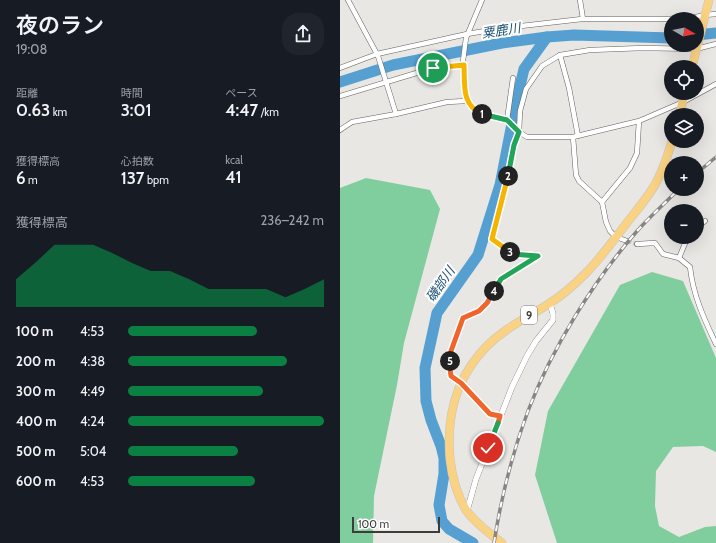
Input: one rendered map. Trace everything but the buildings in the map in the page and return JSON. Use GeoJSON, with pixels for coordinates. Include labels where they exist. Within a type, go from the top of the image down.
{"type":"FeatureCollection","features":[{"type":"Feature","properties":{"kind":"highway"},"geometry":{"type":"LineString","coordinates":[[704,20],[709,0]]}},
{"type":"Feature","properties":{"kind":"highway"},"geometry":{"type":"LineString","coordinates":[[681,108],[683,102]]}},
{"type":"Feature","properties":{"kind":"highway","name":"9"},"geometry":{"type":"LineString","coordinates":[[502,543],[488,533],[467,511],[452,475],[449,425],[461,383],[477,357],[498,335],[550,303],[572,287],[586,273],[652,190],[662,170],[670,148]]}},
{"type":"Feature","properties":{"kind":"street"},"geometry":{"type":"LineString","coordinates":[[348,0],[377,55],[396,114]]}},
{"type":"Feature","properties":{"kind":"street"},"geometry":{"type":"LineString","coordinates":[[482,0],[467,36],[464,63],[466,101],[472,108],[480,113],[507,120],[519,132],[527,137],[576,136],[639,121],[683,102],[716,84]]}},
{"type":"Feature","properties":{"kind":"street"},"geometry":{"type":"LineString","coordinates":[[580,0],[583,19]]}},
{"type":"Feature","properties":{"kind":"street"},"geometry":{"type":"LineString","coordinates":[[705,16],[716,14]]}},
{"type":"Feature","properties":{"kind":"street"},"geometry":{"type":"LineString","coordinates":[[340,68],[377,55],[504,28],[583,19],[664,19]]}},
{"type":"Feature","properties":{"kind":"street"},"geometry":{"type":"LineString","coordinates":[[704,46],[716,44]]}},
{"type":"Feature","properties":{"kind":"street"},"geometry":{"type":"LineString","coordinates":[[500,416],[490,414],[461,383],[451,376],[451,351],[463,318],[479,311],[487,303],[501,279],[538,256],[511,254],[492,239],[514,145],[519,132],[520,111],[526,89],[542,66],[560,55],[590,50],[664,48]]}},
{"type":"Feature","properties":{"kind":"street"},"geometry":{"type":"LineString","coordinates":[[560,55],[569,88],[576,136],[576,175],[579,181],[602,202],[606,222],[610,231],[616,237],[627,241]]}},
{"type":"Feature","properties":{"kind":"street"},"geometry":{"type":"LineString","coordinates":[[340,96],[433,68],[464,63]]}},
{"type":"Feature","properties":{"kind":"street"},"geometry":{"type":"LineString","coordinates":[[507,120],[513,78]]}},
{"type":"Feature","properties":{"kind":"street"},"geometry":{"type":"LineString","coordinates":[[340,130],[352,122],[396,114],[447,102],[466,101]]}},
{"type":"Feature","properties":{"kind":"street"},"geometry":{"type":"LineString","coordinates":[[602,202],[630,168],[637,153],[639,121]]}},
{"type":"Feature","properties":{"kind":"street"},"geometry":{"type":"LineString","coordinates":[[637,244],[655,243],[663,254],[679,258],[690,267],[692,283],[702,314],[716,344]]}},
{"type":"Feature","properties":{"kind":"street"},"geometry":{"type":"LineString","coordinates":[[679,258],[686,244]]}},
{"type":"Feature","properties":{"kind":"street"},"geometry":{"type":"LineString","coordinates":[[467,511],[476,479],[514,382],[536,341],[553,320],[554,314],[550,303]]}},
{"type":"Feature","properties":{"kind":"green space"},"geometry":{"type":"Polygon","coordinates":[[[366,178],[430,190],[440,209],[404,343],[397,385],[374,496],[373,543],[340,543],[340,188],[366,178]]]}},
{"type":"Feature","properties":{"kind":"green space"},"geometry":{"type":"Polygon","coordinates":[[[652,272],[683,281],[716,358],[716,452],[703,446],[673,447],[656,471],[655,506],[659,526],[679,537],[705,527],[716,526],[716,543],[557,543],[535,475],[548,411],[620,285],[652,272]]]}},
{"type":"Feature","properties":{"kind":"waterway","name":"粟鹿川"},"geometry":{"type":"LineString","coordinates":[[704,34],[716,33]]}},
{"type":"Feature","properties":{"kind":"waterway","name":"粟鹿川"},"geometry":{"type":"LineString","coordinates":[[340,82],[393,65],[502,43],[574,35],[664,38]]}},
{"type":"Feature","properties":{"kind":"waterway","name":"磯部川"},"geometry":{"type":"LineString","coordinates":[[473,543],[449,529],[442,521],[439,505],[444,474],[444,458],[426,401],[425,368],[437,313],[478,255],[500,185],[524,69],[547,37]]}},
{"type":"Feature","properties":{"kind":"tunnel"},"geometry":{"type":"LineString","coordinates":[[627,241],[637,244]]}},
{"type":"Feature","properties":{"kind":"railway"},"geometry":{"type":"LineString","coordinates":[[704,167],[716,157]]}},
{"type":"Feature","properties":{"kind":"railway"},"geometry":{"type":"LineString","coordinates":[[494,543],[500,509],[517,443],[528,411],[549,363],[590,293],[606,271],[638,230],[672,196]]}},
{"type":"Feature","properties":{"kind":"route"},"geometry":{"type":"LineString","coordinates":[[433,68],[464,65],[466,101],[472,108],[480,113],[507,120],[519,132],[514,145],[492,239],[511,254],[538,256],[501,279],[487,303],[475,314],[463,318],[451,351],[451,376],[461,383],[490,414],[500,416],[488,448]]}}]}
